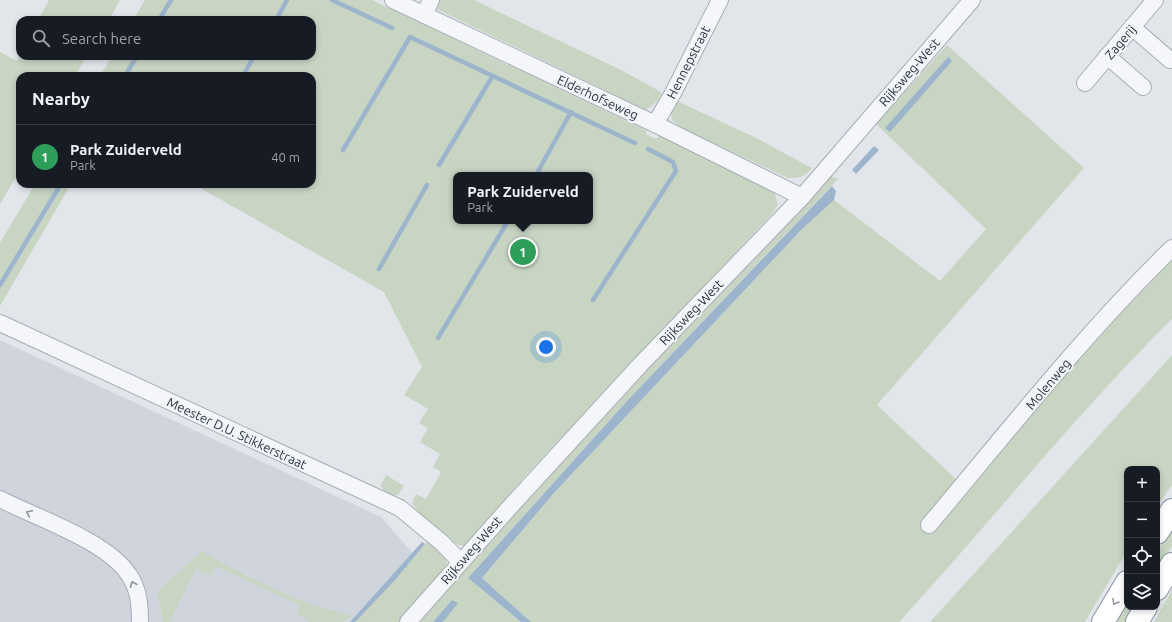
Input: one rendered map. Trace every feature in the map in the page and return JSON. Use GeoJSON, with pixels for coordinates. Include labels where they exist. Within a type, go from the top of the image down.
{"type":"FeatureCollection","features":[{"type":"Feature","properties":{"kind":"highway"},"geometry":{"type":"LineString","coordinates":[[1160,528],[1172,510]]}},
{"type":"Feature","properties":{"kind":"highway"},"geometry":{"type":"LineString","coordinates":[[1160,584],[1172,564]]}},
{"type":"Feature","properties":{"kind":"highway"},"geometry":{"type":"LineString","coordinates":[[1103,622],[1124,587]]}},
{"type":"Feature","properties":{"kind":"highway"},"geometry":{"type":"LineString","coordinates":[[1137,622],[1144,610]]}},
{"type":"Feature","properties":{"kind":"street","name":"Elderhofseweg"},"geometry":{"type":"LineString","coordinates":[[392,0],[655,124],[802,197]]}},
{"type":"Feature","properties":{"kind":"street"},"geometry":{"type":"LineString","coordinates":[[424,16],[431,0]]}},
{"type":"Feature","properties":{"kind":"street","name":"Hennepstraat"},"geometry":{"type":"LineString","coordinates":[[655,124],[673,93],[720,0]]}},
{"type":"Feature","properties":{"kind":"street","name":"Rijksweg-West"},"geometry":{"type":"LineString","coordinates":[[408,622],[509,508],[641,364],[802,197],[972,0]]}},
{"type":"Feature","properties":{"kind":"street","name":"Zagerij"},"geometry":{"type":"LineString","coordinates":[[1085,83],[1155,0]]}},
{"type":"Feature","properties":{"kind":"street"},"geometry":{"type":"LineString","coordinates":[[1132,27],[1170,60]]}},
{"type":"Feature","properties":{"kind":"street"},"geometry":{"type":"LineString","coordinates":[[1107,56],[1143,87]]}},
{"type":"Feature","properties":{"kind":"street","name":"Molenweg"},"geometry":{"type":"LineString","coordinates":[[930,525],[1067,360],[1131,289],[1172,248]]}},
{"type":"Feature","properties":{"kind":"street","name":"Meester D.U. Stikkerstraat"},"geometry":{"type":"LineString","coordinates":[[0,323],[400,508],[441,542],[461,562]]}},
{"type":"Feature","properties":{"kind":"street"},"geometry":{"type":"LineString","coordinates":[[0,499],[93,543],[112,556],[130,575],[139,597],[140,622]]}},
{"type":"Feature","properties":{"kind":"shaded area"},"geometry":{"type":"Polygon","coordinates":[[[0,340],[381,517],[429,572],[368,622],[0,622],[0,340]]]}},
{"type":"Feature","properties":{"kind":"green space"},"geometry":{"type":"Polygon","coordinates":[[[49,0],[120,0],[111,16],[40,16],[49,0]]]}},
{"type":"Feature","properties":{"kind":"green space"},"geometry":{"type":"Polygon","coordinates":[[[145,0],[372,0],[647,131],[646,134],[656,139],[659,136],[770,188],[775,193],[778,205],[772,214],[526,475],[466,546],[459,545],[443,536],[428,523],[412,503],[416,494],[426,499],[441,472],[433,467],[440,454],[420,442],[428,428],[419,423],[428,409],[404,395],[422,367],[384,292],[200,188],[316,188],[316,72],[102,72],[110,60],[316,60],[316,16],[135,16],[145,0]]]}},
{"type":"Feature","properties":{"kind":"green space"},"geometry":{"type":"Polygon","coordinates":[[[435,0],[474,0],[621,70],[661,92],[659,98],[646,110],[432,7],[435,0]]]}},
{"type":"Feature","properties":{"kind":"green space"},"geometry":{"type":"Polygon","coordinates":[[[947,45],[1084,168],[877,405],[956,479],[921,524],[933,531],[1088,346],[1172,260],[1172,319],[1101,393],[899,622],[531,622],[482,578],[553,494],[803,228],[830,202],[834,200],[940,281],[986,229],[876,124],[947,45]]]}},
{"type":"Feature","properties":{"kind":"green space"},"geometry":{"type":"Polygon","coordinates":[[[0,52],[17,61],[85,60],[77,72],[16,72],[16,177],[0,204],[0,52]]]}},
{"type":"Feature","properties":{"kind":"green space"},"geometry":{"type":"Polygon","coordinates":[[[677,101],[754,137],[812,168],[802,176],[788,178],[682,128],[673,121],[671,114],[677,101]]]}},
{"type":"Feature","properties":{"kind":"green space"},"geometry":{"type":"Polygon","coordinates":[[[830,176],[838,179],[627,401],[468,578],[521,622],[443,622],[457,603],[452,600],[433,622],[420,622],[571,452],[830,176]]]}},
{"type":"Feature","properties":{"kind":"green space"},"geometry":{"type":"Polygon","coordinates":[[[33,188],[69,188],[0,306],[0,243],[33,188]]]}},
{"type":"Feature","properties":{"kind":"green space"},"geometry":{"type":"Polygon","coordinates":[[[1172,355],[1172,485],[1160,502],[1160,466],[1124,466],[1124,556],[1085,622],[930,622],[1172,355]]]}},
{"type":"Feature","properties":{"kind":"green space"},"geometry":{"type":"Polygon","coordinates":[[[386,475],[404,486],[398,495],[390,496],[384,492],[381,485],[386,475]]]}},
{"type":"Feature","properties":{"kind":"green space"},"geometry":{"type":"Polygon","coordinates":[[[1172,530],[1172,546],[1160,566],[1160,548],[1172,530]]]}},
{"type":"Feature","properties":{"kind":"green space"},"geometry":{"type":"Polygon","coordinates":[[[429,540],[444,554],[447,566],[399,622],[355,622],[429,540]]]}},
{"type":"Feature","properties":{"kind":"green space"},"geometry":{"type":"Polygon","coordinates":[[[202,551],[253,579],[289,595],[325,608],[351,615],[344,622],[309,622],[309,620],[297,615],[300,605],[216,567],[211,575],[196,569],[170,621],[173,622],[163,622],[157,592],[202,551]]]}},
{"type":"Feature","properties":{"kind":"green space"},"geometry":{"type":"Polygon","coordinates":[[[1172,590],[1172,622],[1154,622],[1172,590]]]}},
{"type":"Feature","properties":{"kind":"green space"},"geometry":{"type":"Polygon","coordinates":[[[1124,608],[1124,610],[1134,610],[1127,622],[1116,622],[1124,608]]]}},
{"type":"Feature","properties":{"kind":"water"},"geometry":{"type":"Polygon","coordinates":[[[948,57],[952,61],[890,132],[885,128],[948,57]]]}},
{"type":"Feature","properties":{"kind":"water"},"geometry":{"type":"Polygon","coordinates":[[[874,146],[879,150],[856,174],[852,170],[874,146]]]}},
{"type":"Feature","properties":{"kind":"water"},"geometry":{"type":"Polygon","coordinates":[[[832,186],[836,191],[834,200],[803,228],[553,494],[482,578],[531,622],[521,622],[468,578],[627,401],[832,186]]]}},
{"type":"Feature","properties":{"kind":"water"},"geometry":{"type":"Polygon","coordinates":[[[422,542],[425,544],[395,580],[355,622],[350,622],[422,542]]]}},
{"type":"Feature","properties":{"kind":"water"},"geometry":{"type":"Polygon","coordinates":[[[452,600],[458,603],[443,622],[433,622],[452,600]]]}},
{"type":"Feature","properties":{"kind":"waterway"},"geometry":{"type":"LineString","coordinates":[[161,16],[171,0]]}},
{"type":"Feature","properties":{"kind":"waterway"},"geometry":{"type":"LineString","coordinates":[[278,16],[287,0]]}},
{"type":"Feature","properties":{"kind":"waterway"},"geometry":{"type":"LineString","coordinates":[[332,0],[392,28]]}},
{"type":"Feature","properties":{"kind":"waterway"},"geometry":{"type":"LineString","coordinates":[[343,150],[410,37],[635,143]]}},
{"type":"Feature","properties":{"kind":"waterway"},"geometry":{"type":"LineString","coordinates":[[127,72],[135,60]]}},
{"type":"Feature","properties":{"kind":"waterway"},"geometry":{"type":"LineString","coordinates":[[245,72],[252,60]]}},
{"type":"Feature","properties":{"kind":"waterway"},"geometry":{"type":"LineString","coordinates":[[439,165],[492,77]]}},
{"type":"Feature","properties":{"kind":"waterway"},"geometry":{"type":"LineString","coordinates":[[538,172],[571,112]]}},
{"type":"Feature","properties":{"kind":"waterway"},"geometry":{"type":"LineString","coordinates":[[593,300],[676,171],[673,162],[648,149]]}},
{"type":"Feature","properties":{"kind":"waterway"},"geometry":{"type":"LineString","coordinates":[[379,269],[427,185]]}},
{"type":"Feature","properties":{"kind":"waterway"},"geometry":{"type":"LineString","coordinates":[[0,285],[59,188]]}},
{"type":"Feature","properties":{"kind":"waterway"},"geometry":{"type":"LineString","coordinates":[[438,338],[506,224]]}},
{"type":"Feature","properties":{"kind":"place","name":"Park Zuiderveld"},"geometry":{"type":"Point","coordinates":[523,252]}}]}
